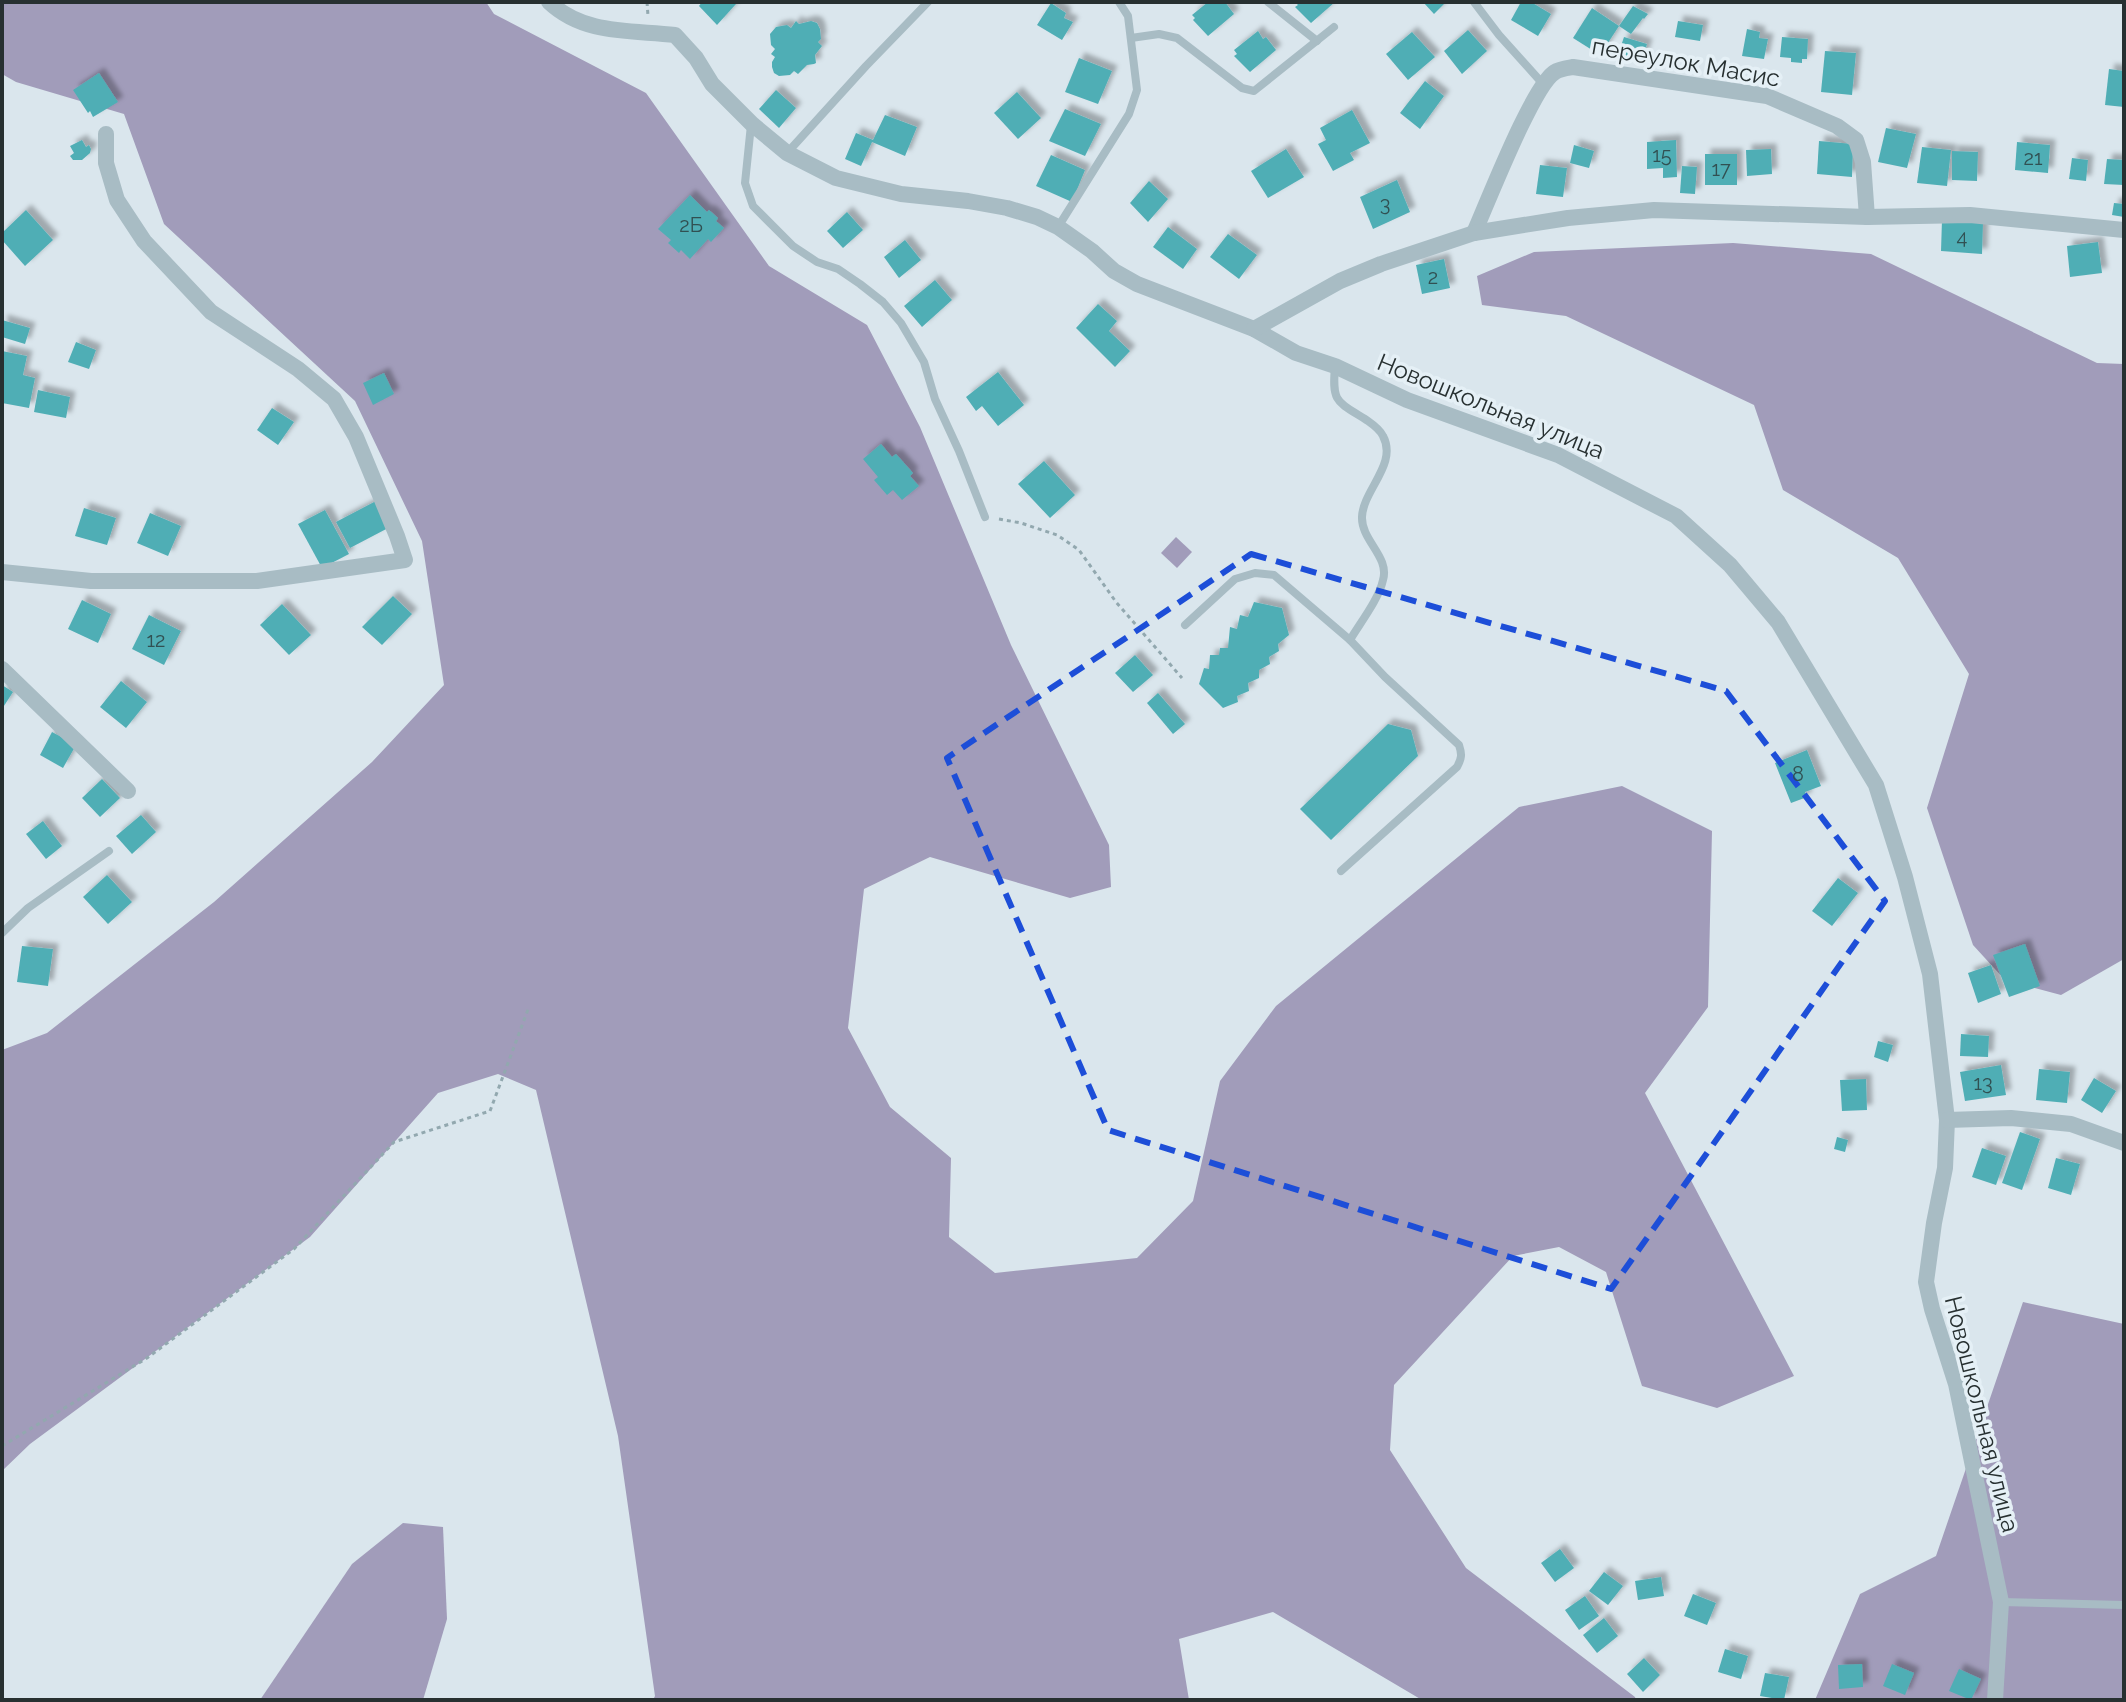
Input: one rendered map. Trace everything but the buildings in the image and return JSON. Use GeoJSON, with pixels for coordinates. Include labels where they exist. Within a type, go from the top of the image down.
{"type":"FeatureCollection","features":[{"type":"Feature","properties":{"kind":"street","name":"Новошкольная улица"},"geometry":{"type":"LineString","coordinates":[[549,2],[586,25],[675,35],[696,58],[712,84],[752,124],[787,153],[836,178],[901,194],[968,201],[1037,217],[1058,227],[1114,271],[1137,284],[1254,329],[1296,353],[1335,366],[1407,400],[1558,455],[1676,516],[1730,565],[1778,622],[1876,785],[1905,877],[1930,974],[1947,1120],[1945,1168],[1926,1282],[1956,1384],[2001,1602],[1995,1700]]}},
{"type":"Feature","properties":{"kind":"street","name":"переулок Масис"},"geometry":{"type":"LineString","coordinates":[[1543,84],[1555,72],[1573,67],[1767,96],[1837,126],[1856,140],[1863,162],[1867,217]]}},
{"type":"Feature","properties":{"kind":"street"},"geometry":{"type":"LineString","coordinates":[[1474,233],[1543,84]]}},
{"type":"Feature","properties":{"kind":"street"},"geometry":{"type":"LineString","coordinates":[[2,572],[91,581],[257,581],[405,560],[361,446],[334,399],[298,369],[211,312],[144,241],[117,200],[106,163],[106,134]]}},
{"type":"Feature","properties":{"kind":"street"},"geometry":{"type":"LineString","coordinates":[[1254,329],[1340,281],[1381,264],[1474,233],[1568,218],[1654,210],[1867,217],[1970,215],[2124,230]]}},
{"type":"Feature","properties":{"kind":"street"},"geometry":{"type":"LineString","coordinates":[[2,669],[128,791]]}},
{"type":"Feature","properties":{"kind":"street"},"geometry":{"type":"LineString","coordinates":[[1947,1120],[2011,1118],[2071,1124],[2124,1143]]}},
{"type":"Feature","properties":{"kind":"lane"},"geometry":{"type":"LineString","coordinates":[[787,153],[928,2]]}},
{"type":"Feature","properties":{"kind":"lane"},"geometry":{"type":"LineString","coordinates":[[1058,227],[1129,114],[1137,90],[1128,16],[1119,2]]}},
{"type":"Feature","properties":{"kind":"lane"},"geometry":{"type":"LineString","coordinates":[[1268,2],[1317,41]]}},
{"type":"Feature","properties":{"kind":"lane"},"geometry":{"type":"LineString","coordinates":[[1474,2],[1543,84]]}},
{"type":"Feature","properties":{"kind":"lane"},"geometry":{"type":"LineString","coordinates":[[1131,38],[1159,34],[1177,38],[1242,88],[1254,91],[1334,27]]}},
{"type":"Feature","properties":{"kind":"lane"},"geometry":{"type":"LineString","coordinates":[[752,124],[745,183],[753,206],[793,246],[860,284],[883,302],[901,323],[924,362],[935,399],[985,517]]}},
{"type":"Feature","properties":{"kind":"lane"},"geometry":{"type":"LineString","coordinates":[[1335,366],[1333,388],[1336,398],[1375,426],[1384,437],[1387,451],[1362,517],[1363,527],[1385,577],[1350,640]]}},
{"type":"Feature","properties":{"kind":"lane"},"geometry":{"type":"LineString","coordinates":[[1185,625],[1235,579],[1255,573],[1274,575],[1350,640],[1459,745],[1462,753],[1457,767],[1341,871]]}},
{"type":"Feature","properties":{"kind":"lane"},"geometry":{"type":"LineString","coordinates":[[2,933],[28,908],[109,851]]}},
{"type":"Feature","properties":{"kind":"lane"},"geometry":{"type":"LineString","coordinates":[[2001,1602],[2124,1605]]}},
{"type":"Feature","properties":{"kind":"path"},"geometry":{"type":"LineString","coordinates":[[985,517],[1021,523],[1057,535],[1079,550],[1116,602],[1182,678]]}},
{"type":"Feature","properties":{"kind":"path"},"geometry":{"type":"LineString","coordinates":[[2,1446],[147,1358],[294,1249],[394,1142],[490,1111],[529,1007]]}},
{"type":"Feature","properties":{"kind":"highlighted area"},"geometry":{"type":"Polygon","coordinates":[[[1251,554],[1726,691],[1885,901],[1611,1289],[1108,1130],[947,758],[1251,554]]]}},
{"type":"Feature","properties":{"kind":"shaded area"},"geometry":{"type":"Polygon","coordinates":[[[2,2],[486,2],[494,14],[646,93],[769,266],[867,325],[920,427],[1011,645],[1109,845],[1111,887],[1070,898],[930,857],[864,889],[848,1028],[890,1107],[951,1158],[949,1237],[995,1273],[1137,1258],[1193,1201],[1220,1081],[1276,1006],[1519,807],[1622,786],[1712,831],[1708,1007],[1645,1093],[1794,1376],[1717,1408],[1642,1386],[1606,1272],[1559,1247],[1513,1256],[1394,1385],[1390,1450],[1466,1568],[1636,1700],[1422,1700],[1273,1612],[1179,1639],[1189,1700],[653,1700],[655,1696],[618,1436],[536,1090],[498,1074],[438,1093],[310,1237],[30,1444],[2,1471],[2,1050],[47,1033],[214,902],[372,762],[444,685],[422,541],[355,401],[164,224],[124,114],[16,82],[2,74],[2,2]]]}},
{"type":"Feature","properties":{"kind":"shaded area"},"geometry":{"type":"Polygon","coordinates":[[[1733,243],[1871,254],[2097,363],[2124,364],[2124,959],[2061,995],[2005,980],[1973,945],[1927,808],[1969,674],[1898,558],[1783,490],[1754,405],[1566,316],[1482,305],[1477,276],[1534,252],[1733,243]]]}},
{"type":"Feature","properties":{"kind":"shaded area"},"geometry":{"type":"Polygon","coordinates":[[[1176,537],[1192,552],[1177,568],[1161,553],[1176,537]]]}},
{"type":"Feature","properties":{"kind":"shaded area"},"geometry":{"type":"Polygon","coordinates":[[[2023,1302],[2124,1324],[2124,1700],[1815,1700],[1860,1594],[1936,1556],[2023,1302]]]}},
{"type":"Feature","properties":{"kind":"shaded area"},"geometry":{"type":"Polygon","coordinates":[[[403,1523],[443,1527],[447,1619],[423,1700],[260,1700],[352,1564],[403,1523]]]}}]}
